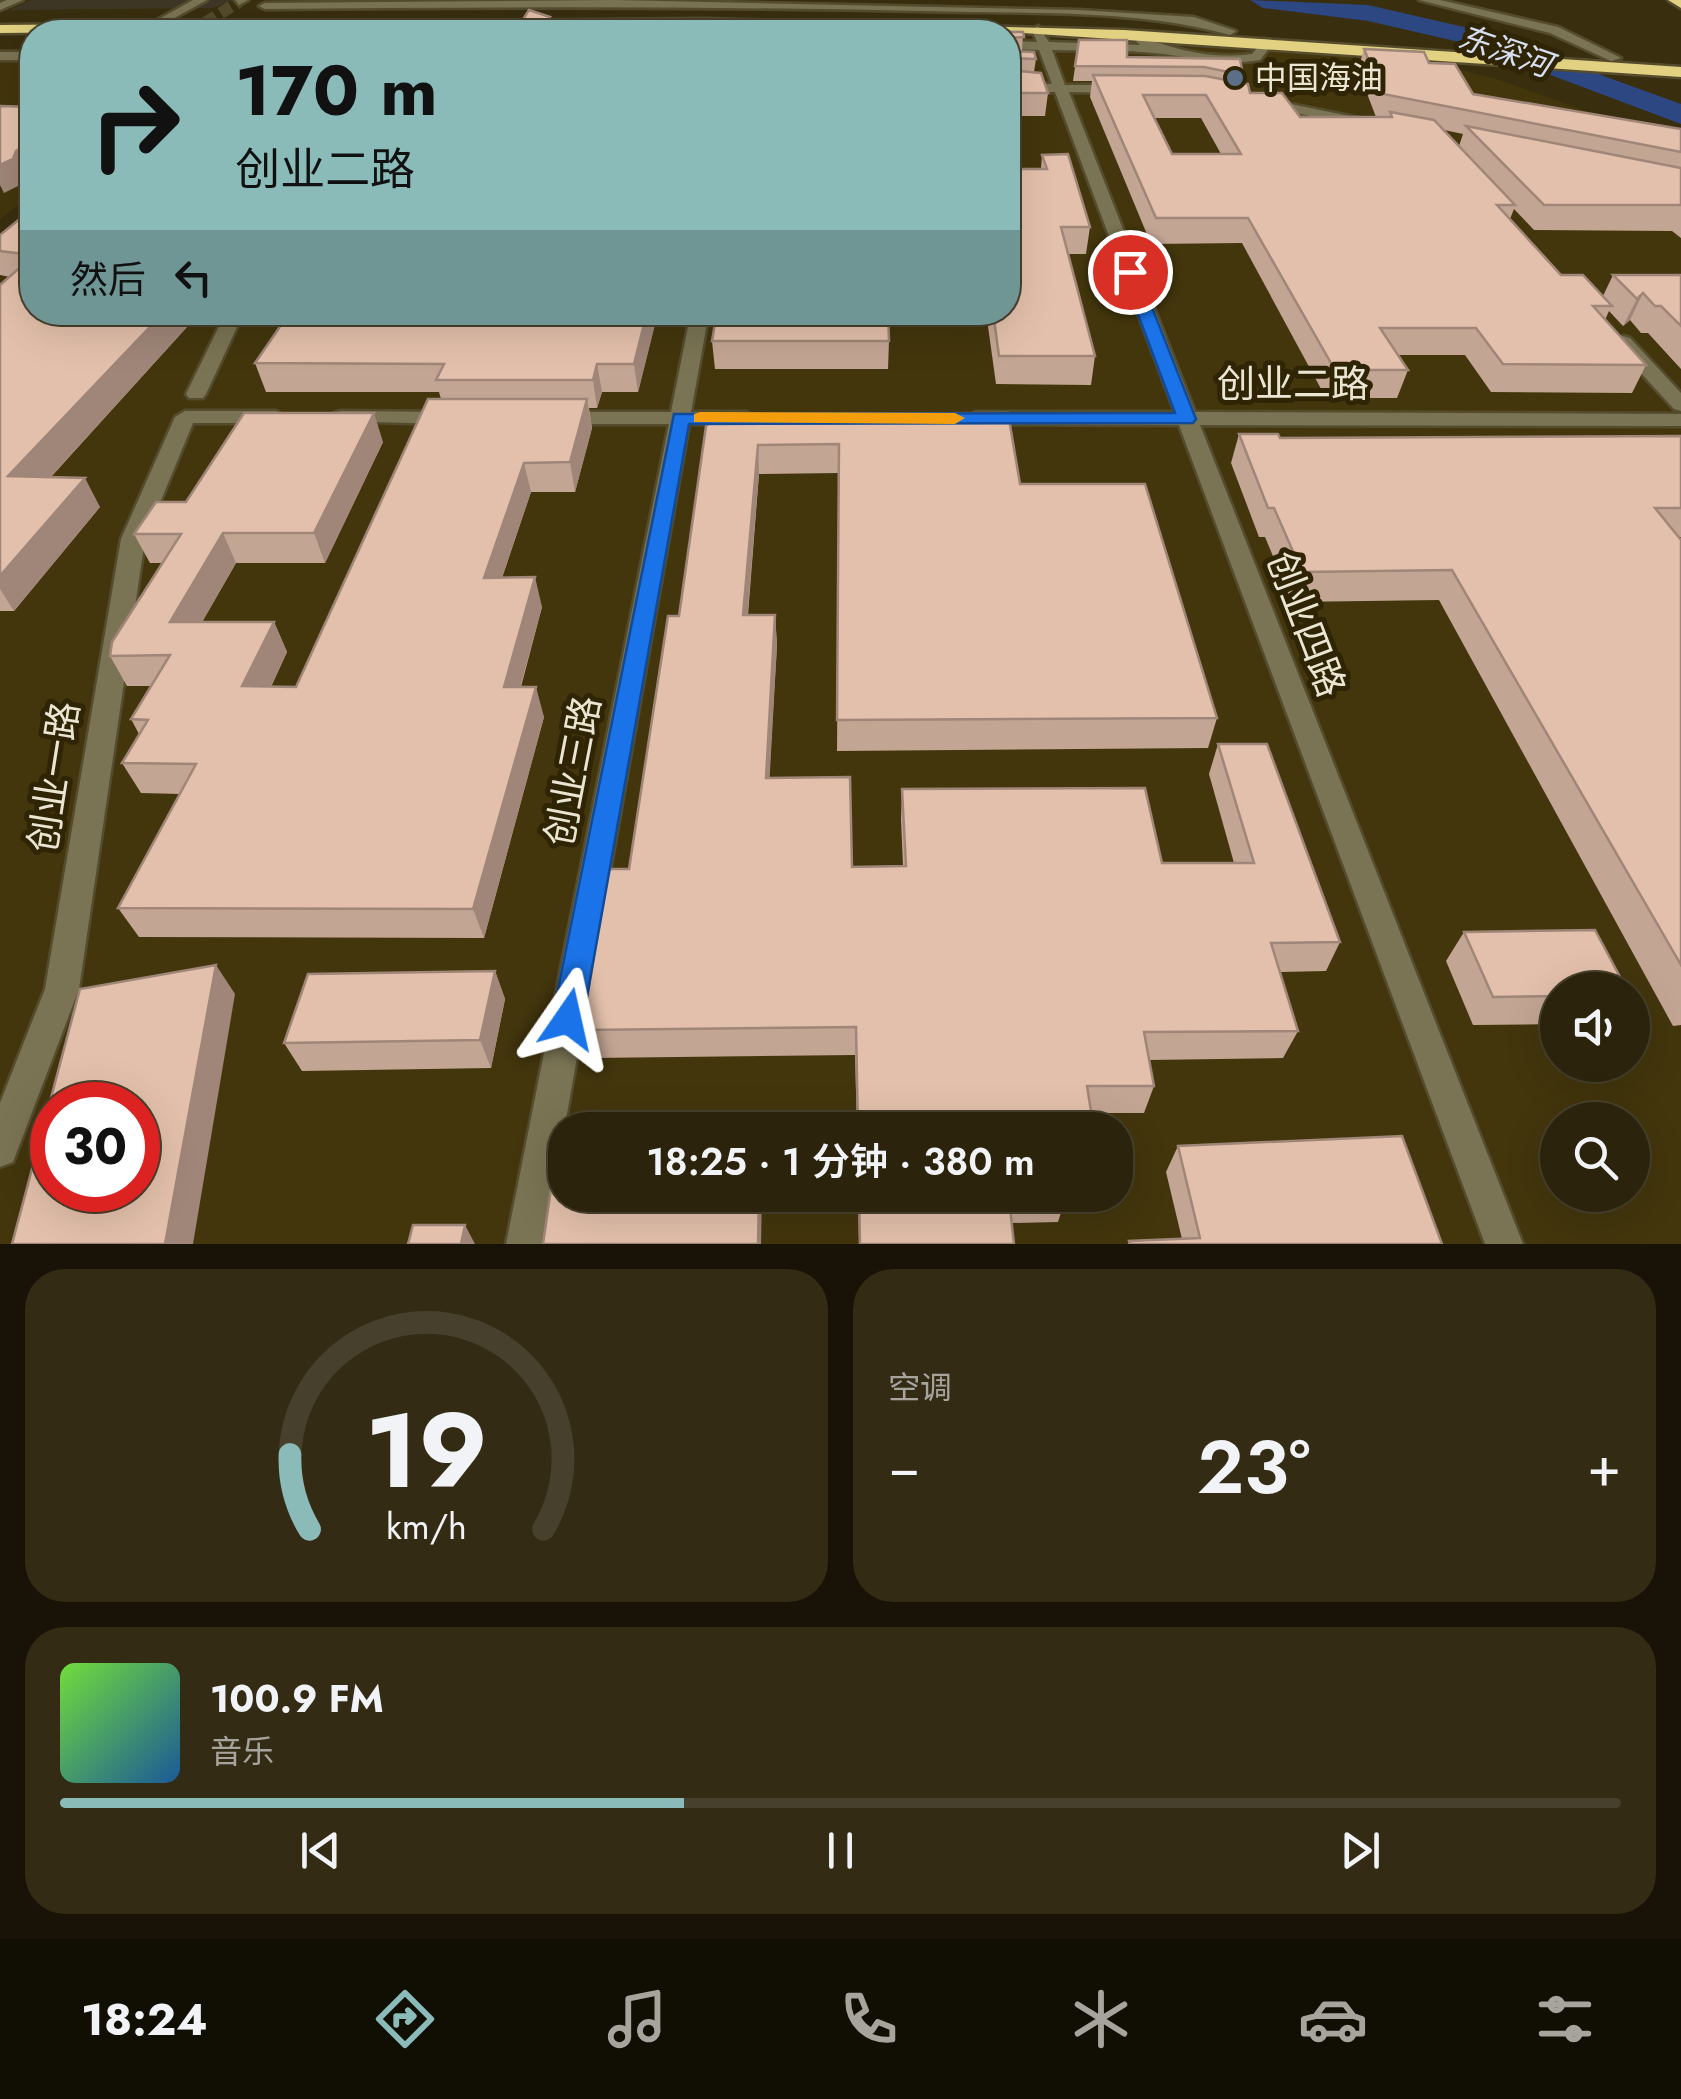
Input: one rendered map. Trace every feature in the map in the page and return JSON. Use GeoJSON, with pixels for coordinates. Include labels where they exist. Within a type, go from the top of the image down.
{"type":"FeatureCollection","features":[{"type":"Feature","properties":{"kind":"highway"},"geometry":{"type":"LineString","coordinates":[[0,20],[253,18],[680,6],[985,20]]}},
{"type":"Feature","properties":{"kind":"highway"},"geometry":{"type":"LineString","coordinates":[[1020,22],[1230,31],[1591,56],[1681,74]]}},
{"type":"Feature","properties":{"kind":"highway"},"geometry":{"type":"LineString","coordinates":[[1020,56],[1046,59],[1134,34],[1621,63],[1681,61]]}},
{"type":"Feature","properties":{"kind":"street"},"geometry":{"type":"LineString","coordinates":[[0,8],[17,0]]}},
{"type":"Feature","properties":{"kind":"street"},"geometry":{"type":"LineString","coordinates":[[165,18],[201,0]]}},
{"type":"Feature","properties":{"kind":"street"},"geometry":{"type":"LineString","coordinates":[[1425,0],[1554,30],[1621,63]]}},
{"type":"Feature","properties":{"kind":"street"},"geometry":{"type":"LineString","coordinates":[[256,20],[253,18],[268,3],[680,6]]}},
{"type":"Feature","properties":{"kind":"street"},"geometry":{"type":"LineString","coordinates":[[1134,34],[1173,56],[1241,60],[1256,57],[1268,42]]}},
{"type":"Feature","properties":{"kind":"street"},"geometry":{"type":"LineString","coordinates":[[1020,49],[1147,88]]}},
{"type":"Feature","properties":{"kind":"street"},"geometry":{"type":"LineString","coordinates":[[1020,79],[1046,59],[1155,49]]}},
{"type":"Feature","properties":{"kind":"street","name":"创业四路"},"geometry":{"type":"LineString","coordinates":[[1046,59],[1504,1244]]}},
{"type":"Feature","properties":{"kind":"street"},"geometry":{"type":"LineString","coordinates":[[1238,97],[1394,129]]}},
{"type":"Feature","properties":{"kind":"street","name":"创业一路"},"geometry":{"type":"LineString","coordinates":[[0,1149],[62,989],[133,539],[228,325]]}},
{"type":"Feature","properties":{"kind":"street","name":"创业三路"},"geometry":{"type":"LineString","coordinates":[[525,1244],[698,325]]}},
{"type":"Feature","properties":{"kind":"street"},"geometry":{"type":"LineString","coordinates":[[1616,334],[1681,405]]}},
{"type":"Feature","properties":{"kind":"street"},"geometry":{"type":"LineString","coordinates":[[191,406],[314,417],[482,418]]}},
{"type":"Feature","properties":{"kind":"street"},"geometry":{"type":"LineString","coordinates":[[542,418],[778,418]]}},
{"type":"Feature","properties":{"kind":"street","name":"创业二路"},"geometry":{"type":"LineString","coordinates":[[953,418],[1681,420]]}},
{"type":"Feature","properties":{"kind":"shaded area"},"geometry":{"type":"Polygon","coordinates":[[[32,0],[235,0],[212,8],[10,10],[32,0]]]}},
{"type":"Feature","properties":{"kind":"shaded area"},"geometry":{"type":"Polygon","coordinates":[[[1020,38],[1424,60],[1503,81],[1681,146],[1681,1244],[0,1244],[0,257],[20,291],[20,325],[1020,325],[1020,38]]]}},
{"type":"Feature","properties":{"kind":"shaded area"},"geometry":{"type":"Polygon","coordinates":[[[20,48],[20,203],[0,219],[0,49],[20,48]]]}},
{"type":"Feature","properties":{"kind":"building"},"geometry":{"type":"Polygon","coordinates":[[[529,10],[550,17],[548,20],[523,20],[529,10]]]}},
{"type":"Feature","properties":{"kind":"building"},"geometry":{"type":"Polygon","coordinates":[[[1079,40],[1127,40],[1127,57],[1240,59],[1243,75],[1204,67],[1075,66],[1079,40]]]}},
{"type":"Feature","properties":{"kind":"building"},"geometry":{"type":"Polygon","coordinates":[[[1364,49],[1424,52],[1429,63],[1455,64],[1473,94],[1681,129],[1681,152],[1383,94],[1364,49]]]}},
{"type":"Feature","properties":{"kind":"building"},"geometry":{"type":"Polygon","coordinates":[[[1020,51],[1034,52],[1036,59],[1020,58],[1020,51]]]}},
{"type":"Feature","properties":{"kind":"building"},"geometry":{"type":"Polygon","coordinates":[[[1020,71],[1041,73],[1048,93],[1020,93],[1020,71]]]}},
{"type":"Feature","properties":{"kind":"building"},"geometry":{"type":"Polygon","coordinates":[[[1093,75],[1205,76],[1248,84],[1250,93],[1282,93],[1300,117],[1392,117],[1390,112],[1434,120],[1515,205],[1497,205],[1561,275],[1583,275],[1612,306],[1593,306],[1646,365],[1503,364],[1476,328],[1380,328],[1408,370],[1335,370],[1248,218],[1156,218],[1093,75]],[[1143,95],[1172,154],[1241,154],[1206,95],[1143,95]]]}},
{"type":"Feature","properties":{"kind":"building"},"geometry":{"type":"Polygon","coordinates":[[[0,106],[20,107],[20,148],[13,159],[0,165],[0,106]]]}},
{"type":"Feature","properties":{"kind":"building"},"geometry":{"type":"Polygon","coordinates":[[[1466,126],[1681,168],[1681,205],[1544,205],[1466,126]]]}},
{"type":"Feature","properties":{"kind":"building"},"geometry":{"type":"Polygon","coordinates":[[[1068,154],[1090,227],[1061,227],[1095,356],[999,356],[995,325],[1020,325],[1020,169],[1047,169],[1042,155],[1068,154]]]}},
{"type":"Feature","properties":{"kind":"building"},"geometry":{"type":"Polygon","coordinates":[[[20,219],[20,254],[0,251],[0,235],[20,219]]]}},
{"type":"Feature","properties":{"kind":"building"},"geometry":{"type":"Polygon","coordinates":[[[20,268],[20,325],[152,325],[8,476],[85,478],[0,576],[0,285],[20,268]]]}},
{"type":"Feature","properties":{"kind":"building"},"geometry":{"type":"Polygon","coordinates":[[[1613,275],[1681,275],[1681,326],[1643,293],[1637,299],[1613,275]]]}},
{"type":"Feature","properties":{"kind":"building"},"geometry":{"type":"Polygon","coordinates":[[[281,325],[644,325],[634,364],[597,364],[593,380],[436,380],[444,364],[255,363],[281,325]]]}},
{"type":"Feature","properties":{"kind":"building"},"geometry":{"type":"Polygon","coordinates":[[[715,325],[888,325],[889,341],[712,341],[715,325]]]}},
{"type":"Feature","properties":{"kind":"building"},"geometry":{"type":"Polygon","coordinates":[[[428,399],[587,399],[570,462],[524,463],[484,578],[535,577],[504,687],[536,687],[473,909],[118,908],[196,764],[122,763],[148,720],[131,719],[170,655],[110,656],[112,642],[181,534],[134,534],[156,502],[186,502],[244,413],[374,413],[314,533],[223,533],[170,622],[274,622],[242,686],[296,687],[428,399]]]}},
{"type":"Feature","properties":{"kind":"building"},"geometry":{"type":"Polygon","coordinates":[[[1008,413],[1020,484],[1145,484],[1217,718],[837,720],[839,444],[758,445],[743,615],[775,615],[766,778],[850,777],[852,867],[906,866],[902,789],[1145,788],[1162,863],[1254,863],[1218,744],[1267,744],[1340,942],[1271,943],[1298,1031],[1144,1032],[1154,1086],[1087,1086],[1091,1112],[858,1112],[856,1027],[582,1030],[608,869],[629,869],[668,616],[679,616],[706,426],[726,414],[1008,413]]]}},
{"type":"Feature","properties":{"kind":"building"},"geometry":{"type":"Polygon","coordinates":[[[1239,434],[1278,434],[1280,438],[1681,436],[1681,508],[1655,508],[1681,540],[1681,965],[1452,570],[1302,572],[1274,508],[1268,508],[1239,434]]]}},
{"type":"Feature","properties":{"kind":"building"},"geometry":{"type":"Polygon","coordinates":[[[1595,930],[1617,972],[1540,972],[1540,996],[1493,997],[1464,932],[1595,930]]]}},
{"type":"Feature","properties":{"kind":"building"},"geometry":{"type":"Polygon","coordinates":[[[216,965],[165,1244],[12,1244],[30,1176],[30,1212],[160,1212],[160,1082],[55,1082],[80,989],[216,965]]]}},
{"type":"Feature","properties":{"kind":"building"},"geometry":{"type":"Polygon","coordinates":[[[495,971],[480,1040],[284,1043],[308,974],[495,971]]]}},
{"type":"Feature","properties":{"kind":"building"},"geometry":{"type":"Polygon","coordinates":[[[1402,1136],[1442,1244],[1130,1244],[1129,1241],[1200,1238],[1178,1146],[1402,1136]]]}},
{"type":"Feature","properties":{"kind":"building"},"geometry":{"type":"Polygon","coordinates":[[[548,1209],[759,1212],[758,1244],[543,1244],[548,1209]]]}},
{"type":"Feature","properties":{"kind":"building"},"geometry":{"type":"Polygon","coordinates":[[[859,1212],[1011,1212],[1014,1244],[860,1244],[859,1212]]]}},
{"type":"Feature","properties":{"kind":"building"},"geometry":{"type":"Polygon","coordinates":[[[413,1225],[465,1225],[461,1244],[408,1244],[413,1225]]]}},
{"type":"Feature","properties":{"kind":"waterway","name":"东深河"},"geometry":{"type":"LineString","coordinates":[[1263,0],[1368,13],[1477,38],[1681,115]]}},
{"type":"Feature","properties":{"kind":"tunnel"},"geometry":{"type":"LineString","coordinates":[[210,20],[239,2]]}},
{"type":"Feature","properties":{"kind":"slow traffic"},"geometry":{"type":"LineString","coordinates":[[700,418],[955,418]]}},
{"type":"Feature","properties":{"kind":"place","name":"中国海油"},"geometry":{"type":"Point","coordinates":[1235,78]}},
{"type":"Feature","properties":{"kind":"route"},"geometry":{"type":"LineString","coordinates":[[568,1019],[680,418],[1187,419],[1130,272]]}}]}
